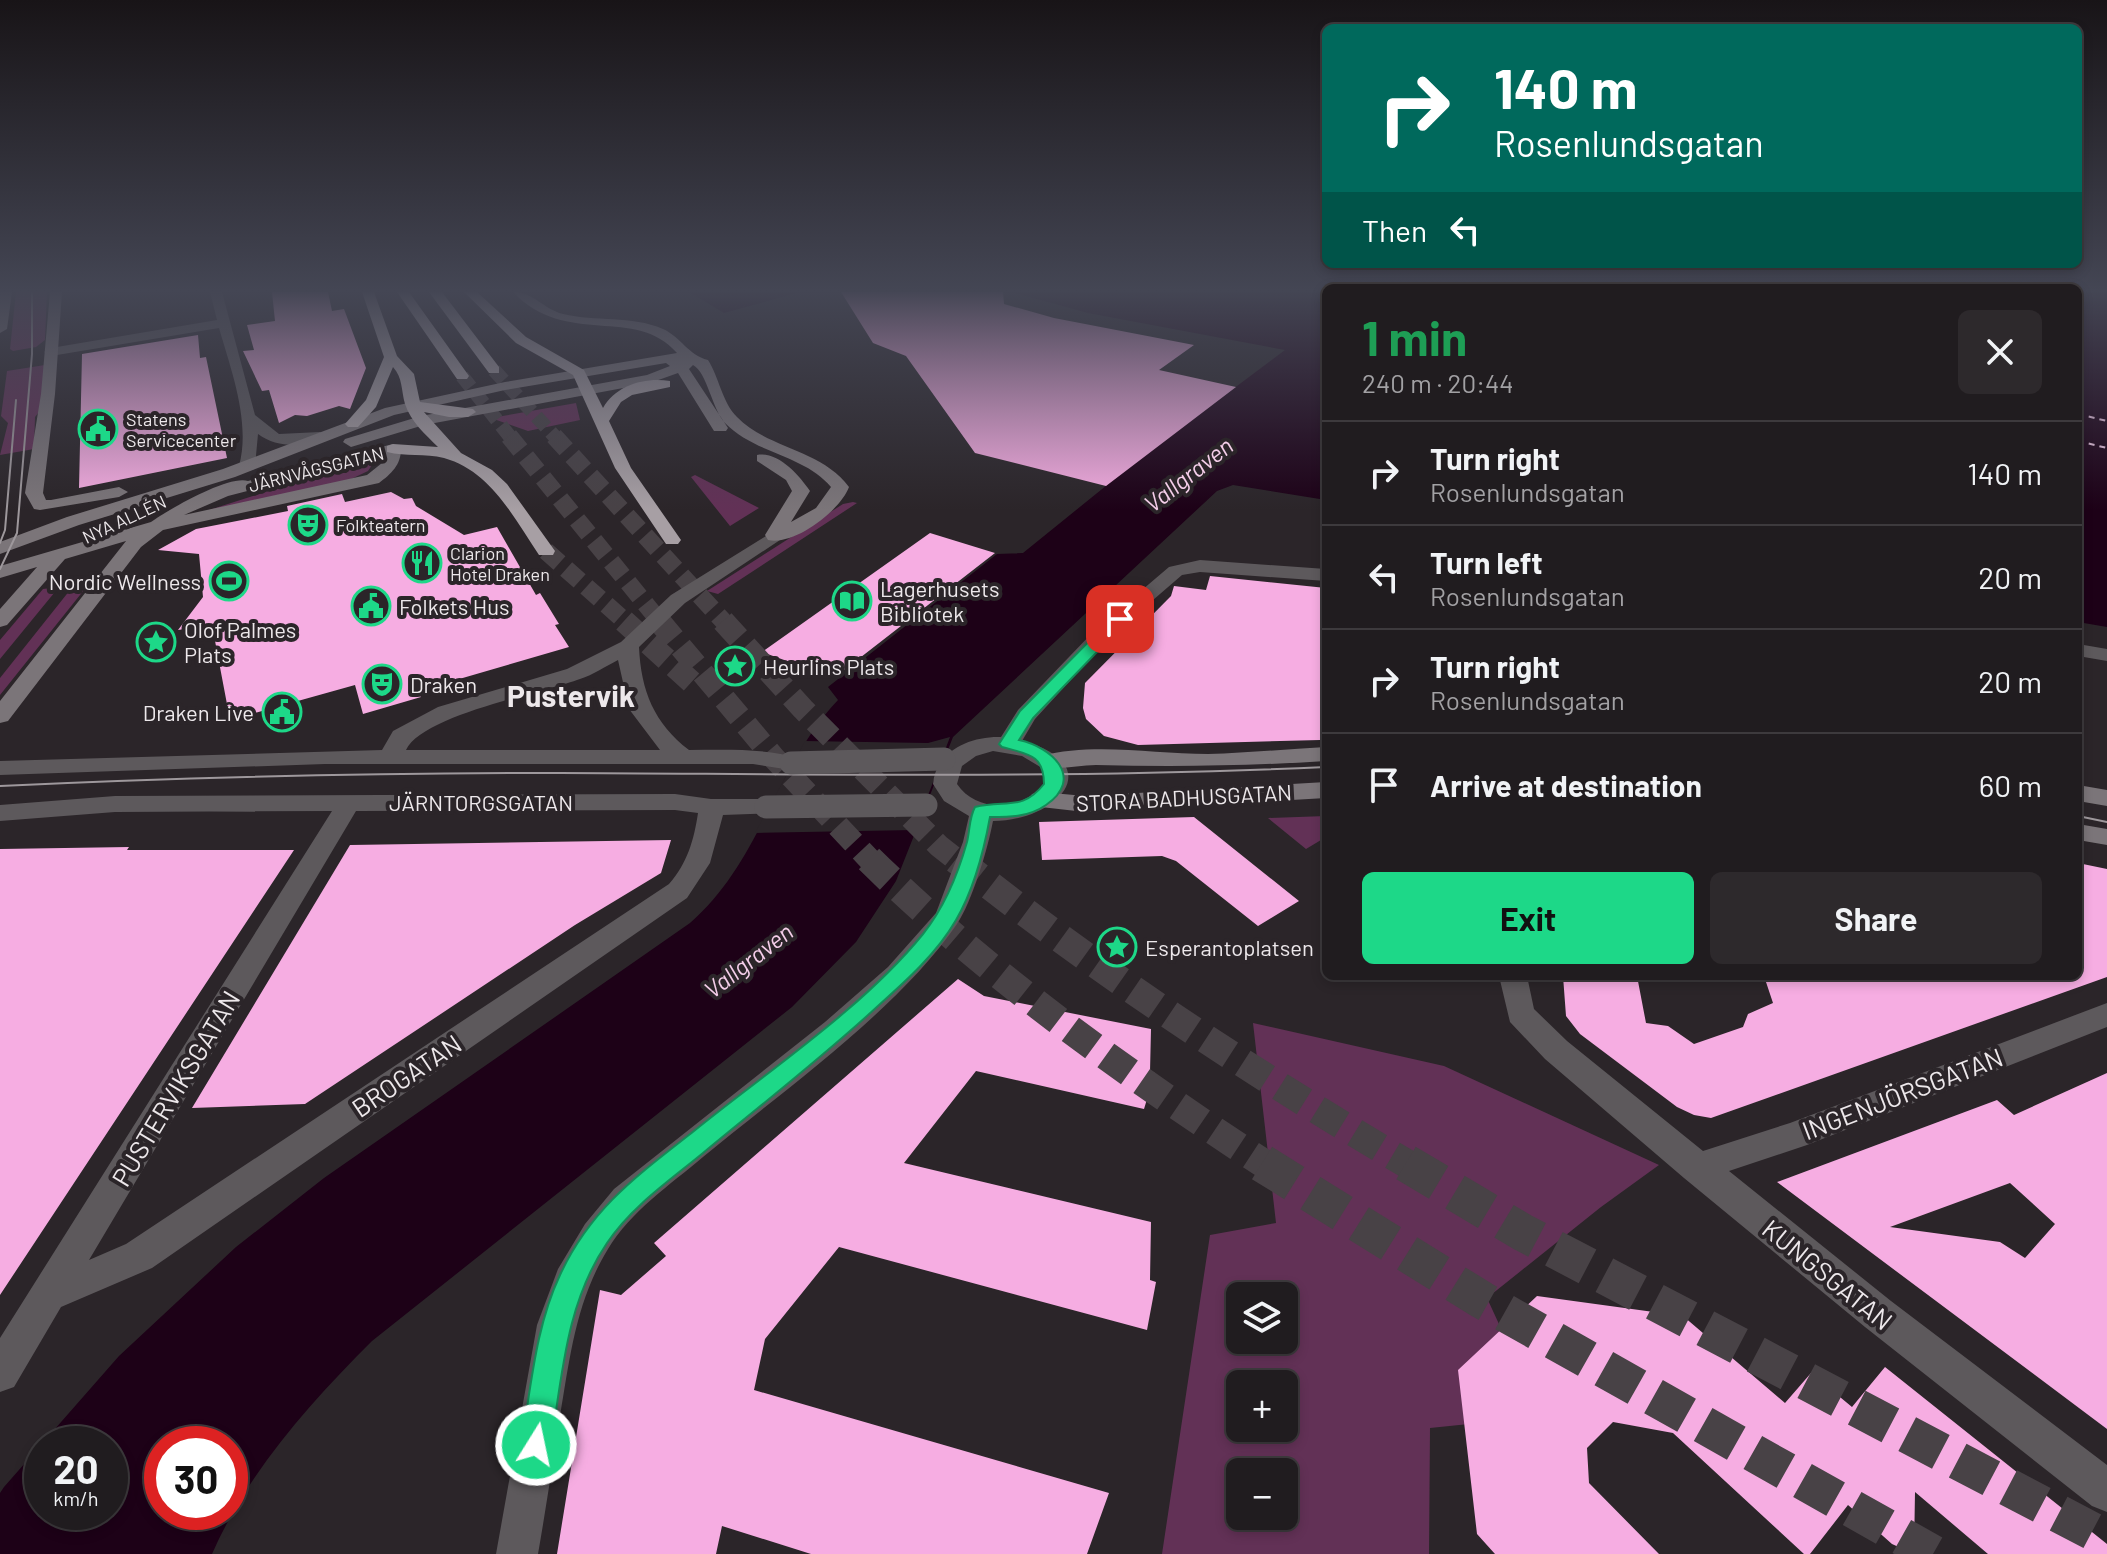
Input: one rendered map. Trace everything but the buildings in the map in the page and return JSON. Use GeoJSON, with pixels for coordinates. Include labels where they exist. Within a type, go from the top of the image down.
{"type":"FeatureCollection","features":[{"type":"Feature","properties":{"kind":"highway"},"geometry":{"type":"LineString","coordinates":[[358,430],[372,405],[386,365]]}},
{"type":"Feature","properties":{"kind":"highway"},"geometry":{"type":"LineString","coordinates":[[398,365],[407,374],[413,405],[421,421],[453,454]]}},
{"type":"Feature","properties":{"kind":"highway"},"geometry":{"type":"LineString","coordinates":[[454,365],[462,376]]}},
{"type":"Feature","properties":{"kind":"highway"},"geometry":{"type":"LineString","coordinates":[[490,365],[494,370]]}},
{"type":"Feature","properties":{"kind":"highway"},"geometry":{"type":"LineString","coordinates":[[564,365],[579,373],[644,503],[672,540]]}},
{"type":"Feature","properties":{"kind":"highway"},"geometry":{"type":"LineString","coordinates":[[601,419],[608,415],[618,396],[627,391],[665,384]]}},
{"type":"Feature","properties":{"kind":"highway"},"geometry":{"type":"LineString","coordinates":[[413,405],[468,412]]}},
{"type":"Feature","properties":{"kind":"highway"},"geometry":{"type":"LineString","coordinates":[[393,449],[414,448],[453,454],[473,462],[507,494],[546,551]]}},
{"type":"Feature","properties":{"kind":"street","name":"JÄRNVÅGSGATAN"},"geometry":{"type":"LineString","coordinates":[[49,365],[34,493],[40,505],[247,466]]}},
{"type":"Feature","properties":{"kind":"street"},"geometry":{"type":"LineString","coordinates":[[235,365],[249,418],[253,453],[247,466]]}},
{"type":"Feature","properties":{"kind":"street","name":"JÄRNVÅGSGATAN"},"geometry":{"type":"LineString","coordinates":[[0,716],[134,543],[178,511],[413,405],[625,365]]}},
{"type":"Feature","properties":{"kind":"street","name":"JÄRNVÅGSGATAN"},"geometry":{"type":"LineString","coordinates":[[628,383],[671,365]]}},
{"type":"Feature","properties":{"kind":"street"},"geometry":{"type":"LineString","coordinates":[[686,365],[695,390],[717,425],[785,471],[801,491],[774,536]]}},
{"type":"Feature","properties":{"kind":"street"},"geometry":{"type":"LineString","coordinates":[[389,759],[401,736],[446,712],[575,674],[628,646],[678,599],[774,536],[803,524],[838,497],[840,487],[824,471],[769,447],[729,418],[704,365]]}},
{"type":"Feature","properties":{"kind":"street","name":"JÄRNVÅGSGATAN"},"geometry":{"type":"LineString","coordinates":[[0,548],[59,525],[229,473],[320,437],[628,383],[665,384],[695,390]]}},
{"type":"Feature","properties":{"kind":"street"},"geometry":{"type":"LineString","coordinates":[[249,418],[260,423],[270,436],[286,440],[320,437]]}},
{"type":"Feature","properties":{"kind":"street"},"geometry":{"type":"LineString","coordinates":[[358,430],[393,449]]}},
{"type":"Feature","properties":{"kind":"street","name":"JÄRNVÅGSGATAN"},"geometry":{"type":"LineString","coordinates":[[0,572],[154,527],[373,479],[383,472],[393,458],[393,449],[216,494]]}},
{"type":"Feature","properties":{"kind":"street","name":"NYA ALLÉN"},"geometry":{"type":"LineString","coordinates":[[0,621],[57,556],[79,539],[145,506],[212,483],[229,473]]}},
{"type":"Feature","properties":{"kind":"street"},"geometry":{"type":"LineString","coordinates":[[1008,744],[1026,715],[1102,634],[1176,571],[1200,566],[1322,575]]}},
{"type":"Feature","properties":{"kind":"street"},"geometry":{"type":"LineString","coordinates":[[628,646],[628,669],[640,714],[663,742],[683,757]]}},
{"type":"Feature","properties":{"kind":"street"},"geometry":{"type":"LineString","coordinates":[[2082,651],[2107,655]]}},
{"type":"Feature","properties":{"kind":"street"},"geometry":{"type":"LineString","coordinates":[[1008,744],[1036,751],[1049,761],[1055,779],[1051,790],[1041,800],[1008,813],[972,808],[945,784],[950,759],[979,746],[1008,744]]}},
{"type":"Feature","properties":{"kind":"street","name":"STORA BADHUSGATAN"},"geometry":{"type":"LineString","coordinates":[[1049,761],[1087,758],[1209,761],[1322,754]]}},
{"type":"Feature","properties":{"kind":"street","name":"JÄRNTORGSGATAN"},"geometry":{"type":"LineString","coordinates":[[0,768],[325,757],[753,757],[791,763],[950,759]]}},
{"type":"Feature","properties":{"kind":"street","name":"STORA BADHUSGATAN"},"geometry":{"type":"LineString","coordinates":[[1041,800],[1085,804],[1322,790]]}},
{"type":"Feature","properties":{"kind":"street"},"geometry":{"type":"LineString","coordinates":[[2082,794],[2107,798]]}},
{"type":"Feature","properties":{"kind":"street","name":"JÄRNTORGSGATAN"},"geometry":{"type":"LineString","coordinates":[[0,813],[115,804],[675,802],[711,807],[926,805],[972,808]]}},
{"type":"Feature","properties":{"kind":"street","name":"PUSTERVIKSGATAN"},"geometry":{"type":"LineString","coordinates":[[0,1373],[349,803]]}},
{"type":"Feature","properties":{"kind":"street","name":"BROGATAN"},"geometry":{"type":"LineString","coordinates":[[48,1295],[139,1256],[678,891],[689,880],[710,826],[711,807]]}},
{"type":"Feature","properties":{"kind":"street"},"geometry":{"type":"LineString","coordinates":[[517,1554],[556,1325],[571,1281],[597,1235],[626,1200],[836,1030],[898,975],[928,942],[948,917],[976,842],[972,808]]}},
{"type":"Feature","properties":{"kind":"street"},"geometry":{"type":"LineString","coordinates":[[2082,833],[2107,837]]}},
{"type":"Feature","properties":{"kind":"street","name":"KUNGSGATAN"},"geometry":{"type":"LineString","coordinates":[[1514,980],[1520,1014],[1556,1050],[1696,1168],[1878,1314],[2107,1491]]}},
{"type":"Feature","properties":{"kind":"street","name":"INGENJÖRSGATAN"},"geometry":{"type":"LineString","coordinates":[[1696,1168],[1795,1135],[2107,1015]]}},
{"type":"Feature","properties":{"kind":"shaded area"},"geometry":{"type":"Polygon","coordinates":[[[45,365],[42,408],[35,417],[34,449],[0,455],[8,423],[1,416],[7,371],[45,365]]]}},
{"type":"Feature","properties":{"kind":"shaded area"},"geometry":{"type":"Polygon","coordinates":[[[576,403],[580,420],[528,431],[491,418],[576,403]]]}},
{"type":"Feature","properties":{"kind":"shaded area"},"geometry":{"type":"Polygon","coordinates":[[[378,456],[368,471],[347,481],[206,511],[378,456]]]}},
{"type":"Feature","properties":{"kind":"shaded area"},"geometry":{"type":"Polygon","coordinates":[[[695,475],[759,508],[730,526],[691,477],[695,475]]]}},
{"type":"Feature","properties":{"kind":"shaded area"},"geometry":{"type":"Polygon","coordinates":[[[857,503],[718,594],[707,591],[843,504],[857,503]]]}},
{"type":"Feature","properties":{"kind":"shaded area"},"geometry":{"type":"Polygon","coordinates":[[[88,584],[0,695],[0,678],[74,585],[88,584]]]}},
{"type":"Feature","properties":{"kind":"shaded area"},"geometry":{"type":"Polygon","coordinates":[[[59,587],[0,659],[0,640],[43,589],[59,587]]]}},
{"type":"Feature","properties":{"kind":"shaded area"},"geometry":{"type":"Polygon","coordinates":[[[1322,816],[1322,839],[1306,849],[1268,818],[1322,816]]]}},
{"type":"Feature","properties":{"kind":"shaded area"},"geometry":{"type":"Polygon","coordinates":[[[1253,1023],[1444,1066],[1659,1165],[1487,1298],[1504,1335],[1469,1424],[1430,1428],[1429,1554],[1162,1554],[1210,1235],[1276,1223],[1253,1023]]]}},
{"type":"Feature","properties":{"kind":"water","name":"Vallgraven"},"geometry":{"type":"Polygon","coordinates":[[[1266,365],[1322,365],[1322,499],[1233,485],[1217,491],[953,737],[896,881],[856,942],[792,1007],[372,1341],[303,1414],[248,1488],[248,1426],[144,1426],[144,1530],[224,1530],[212,1554],[0,1554],[0,1493],[24,1464],[24,1530],[128,1530],[128,1426],[58,1426],[119,1356],[236,1247],[324,1178],[690,923],[734,871],[799,753],[838,700],[828,687],[997,554],[1023,553],[1133,464],[1266,365]]]}},
{"type":"Feature","properties":{"kind":"water"},"geometry":{"type":"Polygon","coordinates":[[[2082,365],[2107,365],[2107,627],[2082,623],[2082,365]]]}},
{"type":"Feature","properties":{"kind":"pier"},"geometry":{"type":"Polygon","coordinates":[[[950,737],[915,830],[755,833],[805,741],[928,743],[950,737]]]}},
{"type":"Feature","properties":{"kind":"ferry route"},"geometry":{"type":"LineString","coordinates":[[2082,415],[2107,421]]}},
{"type":"Feature","properties":{"kind":"ferry route"},"geometry":{"type":"LineString","coordinates":[[2082,442],[2107,448]]}},
{"type":"Feature","properties":{"kind":"tunnel"},"geometry":{"type":"LineString","coordinates":[[494,370],[556,438]]}},
{"type":"Feature","properties":{"kind":"tunnel"},"geometry":{"type":"LineString","coordinates":[[462,376],[511,438]]}},
{"type":"Feature","properties":{"kind":"tunnel"},"geometry":{"type":"LineString","coordinates":[[509,436],[661,623]]}},
{"type":"Feature","properties":{"kind":"tunnel"},"geometry":{"type":"LineString","coordinates":[[554,436],[725,623]]}},
{"type":"Feature","properties":{"kind":"tunnel"},"geometry":{"type":"LineString","coordinates":[[546,551],[627,623]]}},
{"type":"Feature","properties":{"kind":"tunnel"},"geometry":{"type":"LineString","coordinates":[[624,621],[696,686]]}},
{"type":"Feature","properties":{"kind":"tunnel"},"geometry":{"type":"LineString","coordinates":[[659,621],[774,758],[870,860]]}},
{"type":"Feature","properties":{"kind":"tunnel"},"geometry":{"type":"LineString","coordinates":[[723,621],[803,709],[939,846],[958,861]]}},
{"type":"Feature","properties":{"kind":"tunnel"},"geometry":{"type":"LineString","coordinates":[[956,859],[1065,942],[1177,1020],[1409,1165]]}},
{"type":"Feature","properties":{"kind":"tunnel"},"geometry":{"type":"LineString","coordinates":[[870,860],[914,902],[1010,983],[1110,1059],[1266,1165]]}},
{"type":"Feature","properties":{"kind":"tunnel"},"geometry":{"type":"LineString","coordinates":[[1262,1163],[1482,1300],[1933,1554]]}},
{"type":"Feature","properties":{"kind":"tunnel"},"geometry":{"type":"LineString","coordinates":[[1406,1163],[1522,1232],[2107,1539]]}},
{"type":"Feature","properties":{"kind":"tram line"},"geometry":{"type":"LineString","coordinates":[[0,569],[17,533],[31,365]]}},
{"type":"Feature","properties":{"kind":"tram line"},"geometry":{"type":"LineString","coordinates":[[0,543],[5,530],[16,400]]}},
{"type":"Feature","properties":{"kind":"tram line"},"geometry":{"type":"LineString","coordinates":[[0,786],[350,775],[1039,774],[1322,767]]}},
{"type":"Feature","properties":{"kind":"tram line"},"geometry":{"type":"LineString","coordinates":[[2082,817],[2107,822]]}},
{"type":"Feature","properties":{"kind":"place","name":"Statens Servicecenter"},"geometry":{"type":"Point","coordinates":[98,429]}},
{"type":"Feature","properties":{"kind":"place","name":"Folkteatern"},"geometry":{"type":"Point","coordinates":[308,525]}},
{"type":"Feature","properties":{"kind":"place","name":"Clarion Hotel Draken"},"geometry":{"type":"Point","coordinates":[422,563]}},
{"type":"Feature","properties":{"kind":"place","name":"Nordic Wellness"},"geometry":{"type":"Point","coordinates":[229,581]}},
{"type":"Feature","properties":{"kind":"place","name":"Lagerhusets Bibliotek"},"geometry":{"type":"Point","coordinates":[852,601]}},
{"type":"Feature","properties":{"kind":"place","name":"Folkets Hus"},"geometry":{"type":"Point","coordinates":[371,606]}},
{"type":"Feature","properties":{"kind":"place","name":"Olof Palmes Plats"},"geometry":{"type":"Point","coordinates":[156,642]}},
{"type":"Feature","properties":{"kind":"place","name":"Heurlins Plats"},"geometry":{"type":"Point","coordinates":[735,666]}},
{"type":"Feature","properties":{"kind":"place","name":"Draken"},"geometry":{"type":"Point","coordinates":[382,684]}},
{"type":"Feature","properties":{"kind":"place","name":"Draken Live"},"geometry":{"type":"Point","coordinates":[282,712]}},
{"type":"Feature","properties":{"kind":"place","name":"Esperantoplatsen"},"geometry":{"type":"Point","coordinates":[1117,947]}},
{"type":"Feature","properties":{"kind":"district","name":"Pustervik"},"geometry":{"type":"Point","coordinates":[571,695]}},
{"type":"Feature","properties":{"kind":"route"},"geometry":{"type":"LineString","coordinates":[[536,1445],[556,1325],[571,1281],[597,1235],[626,1200],[836,1030],[898,975],[928,942],[948,917],[979,833],[982,811],[1008,813],[1021,810],[1041,800],[1054,785],[1053,767],[1044,756],[1028,748],[1008,744],[1026,715],[1120,619]]}}]}
